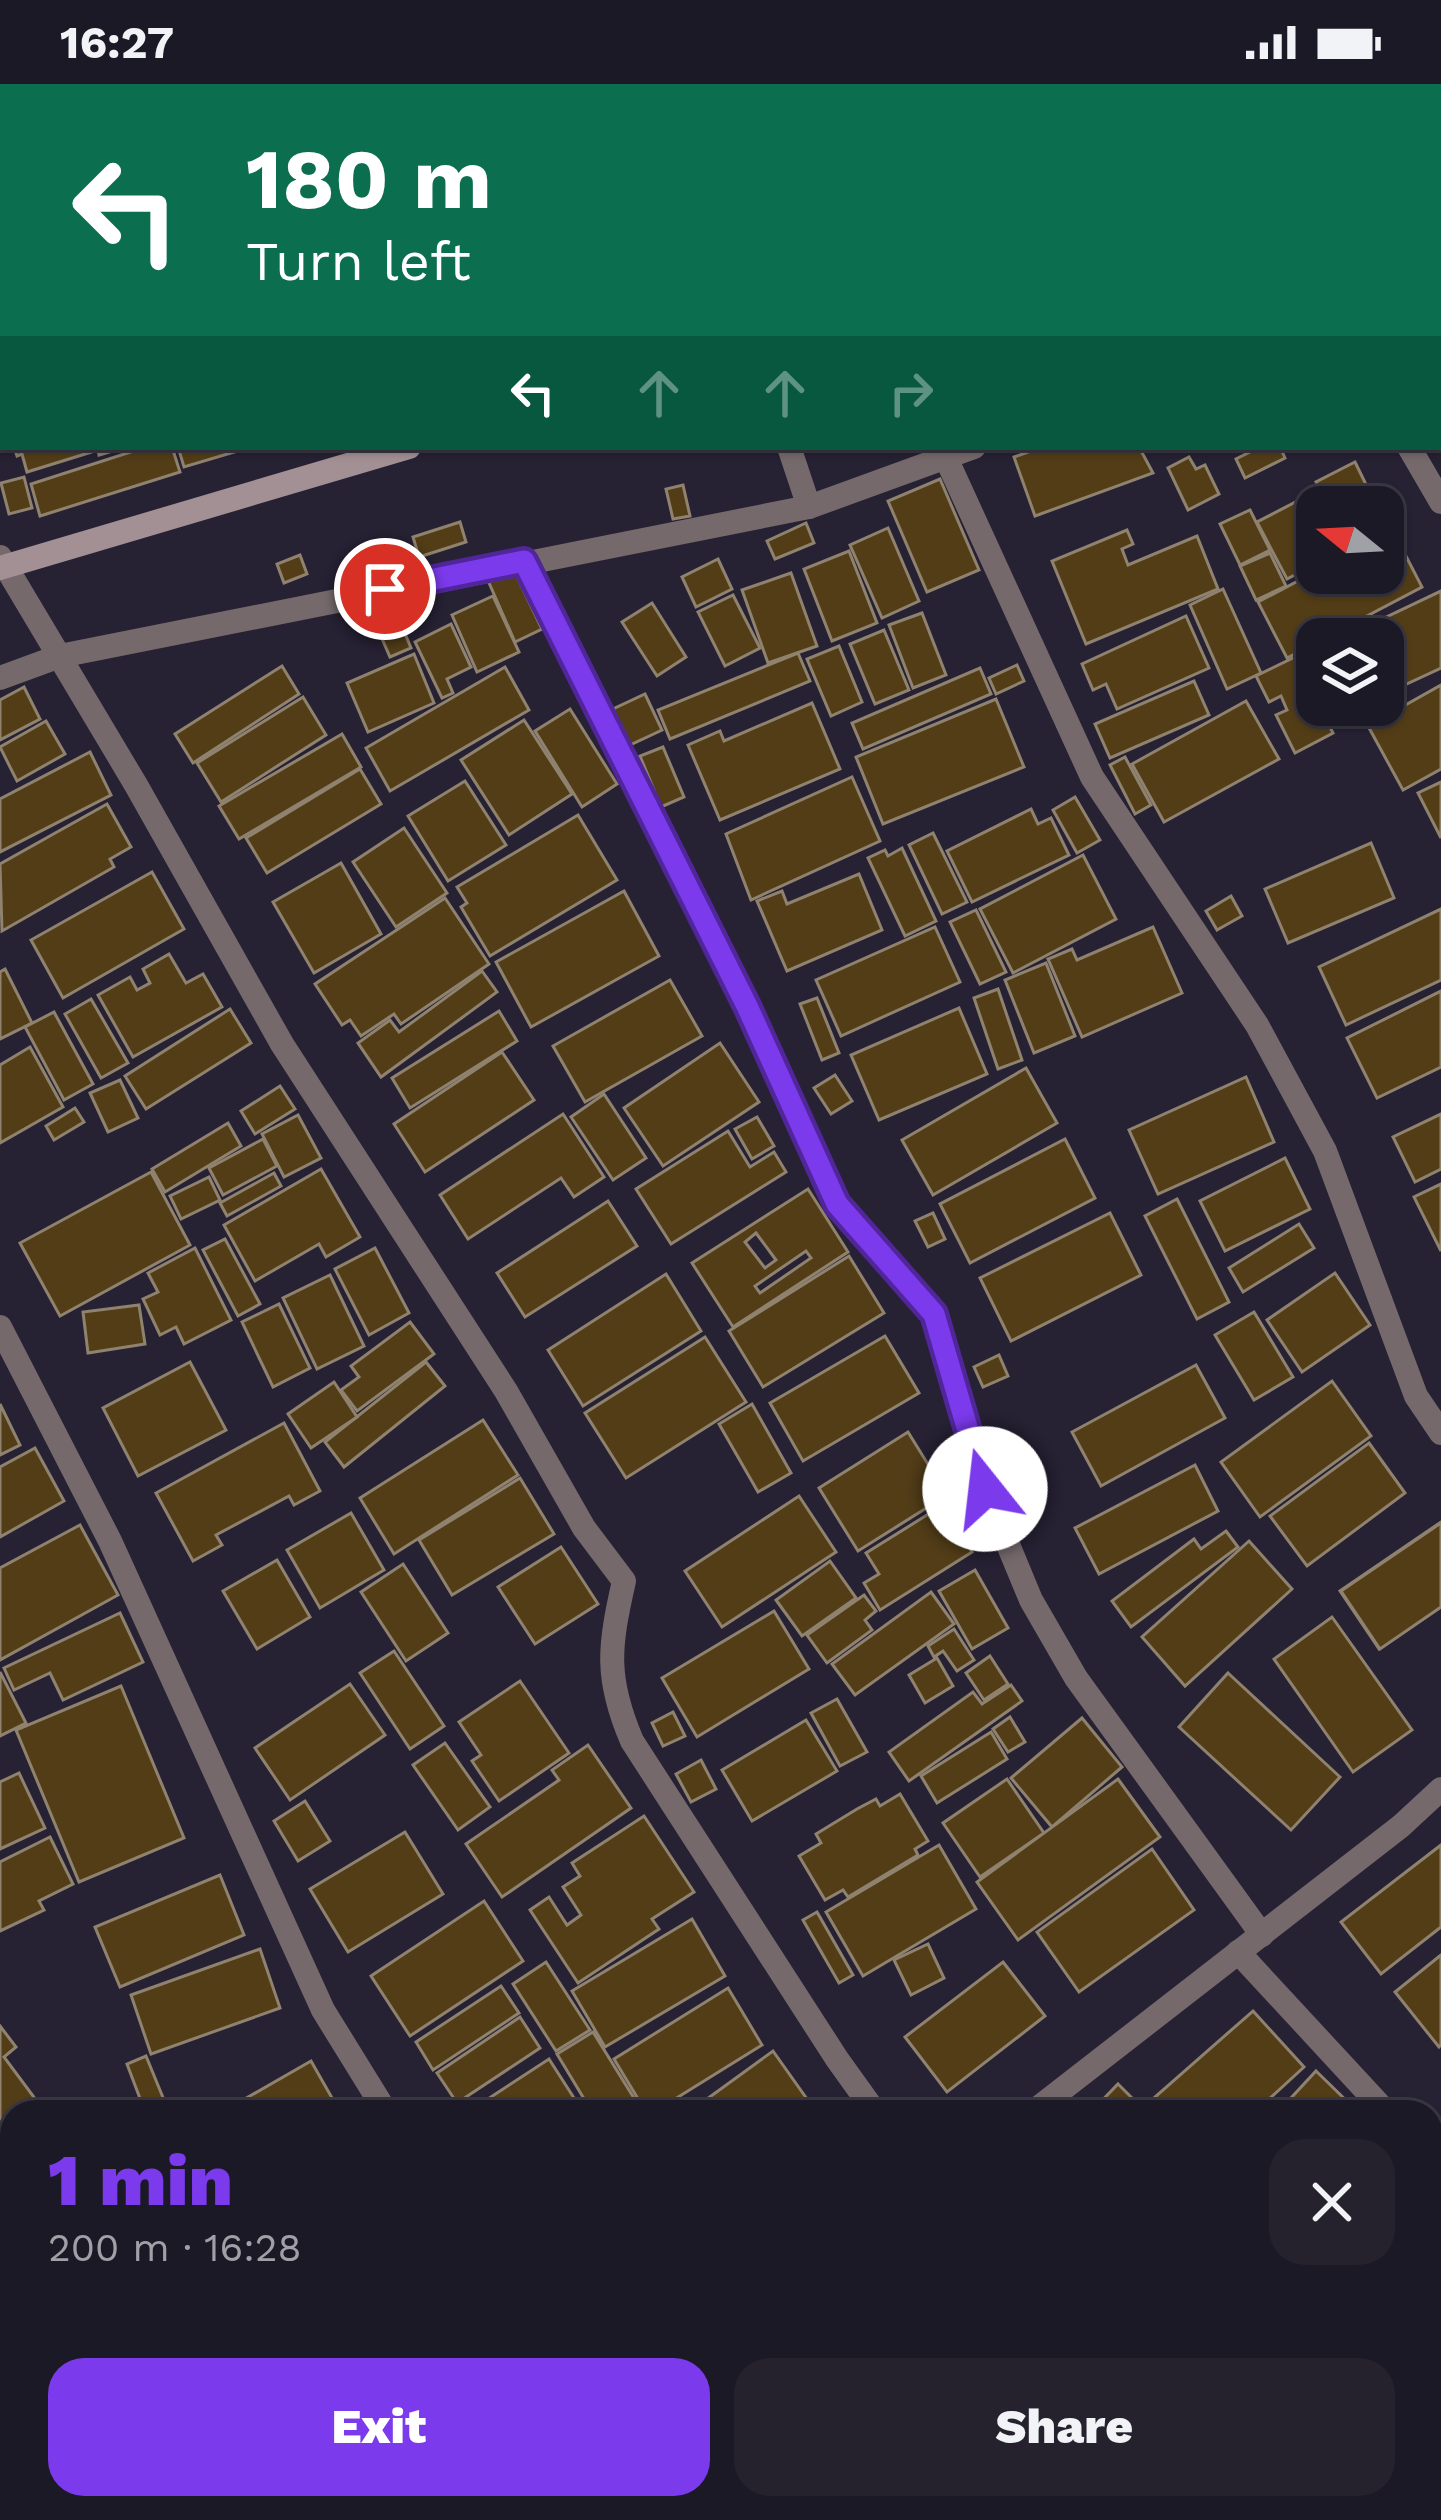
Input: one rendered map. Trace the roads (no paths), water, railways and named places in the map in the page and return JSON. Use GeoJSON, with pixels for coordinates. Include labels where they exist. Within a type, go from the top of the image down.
{"type":"FeatureCollection","features":[{"type":"Feature","properties":{"kind":"main road"},"geometry":{"type":"LineString","coordinates":[[1,564],[364,454]]}},
{"type":"Feature","properties":{"kind":"street"},"geometry":{"type":"LineString","coordinates":[[790,450],[809,507]]}},
{"type":"Feature","properties":{"kind":"street"},"geometry":{"type":"LineString","coordinates":[[0,678],[59,656],[809,507],[966,450]]}},
{"type":"Feature","properties":{"kind":"street"},"geometry":{"type":"LineString","coordinates":[[1411,450],[1441,502]]}},
{"type":"Feature","properties":{"kind":"street"},"geometry":{"type":"LineString","coordinates":[[946,458],[1092,777],[1257,1025],[1324,1150],[1415,1396],[1441,1433]]}},
{"type":"Feature","properties":{"kind":"street"},"geometry":{"type":"LineString","coordinates":[[524,561],[747,1006],[837,1204],[934,1314],[985,1489],[1031,1600],[1076,1678],[1262,1935]]}},
{"type":"Feature","properties":{"kind":"street"},"geometry":{"type":"LineString","coordinates":[[1,564],[282,1044],[506,1391],[584,1528],[624,1581],[611,1640],[614,1699],[632,1741],[866,2100]]}},
{"type":"Feature","properties":{"kind":"street"},"geometry":{"type":"LineString","coordinates":[[0,1327],[110,1541],[323,2009],[379,2100]]}},
{"type":"Feature","properties":{"kind":"street"},"geometry":{"type":"LineString","coordinates":[[1048,2100],[1441,1789]]}},
{"type":"Feature","properties":{"kind":"street"},"geometry":{"type":"LineString","coordinates":[[1238,1952],[1375,2100]]}}]}
